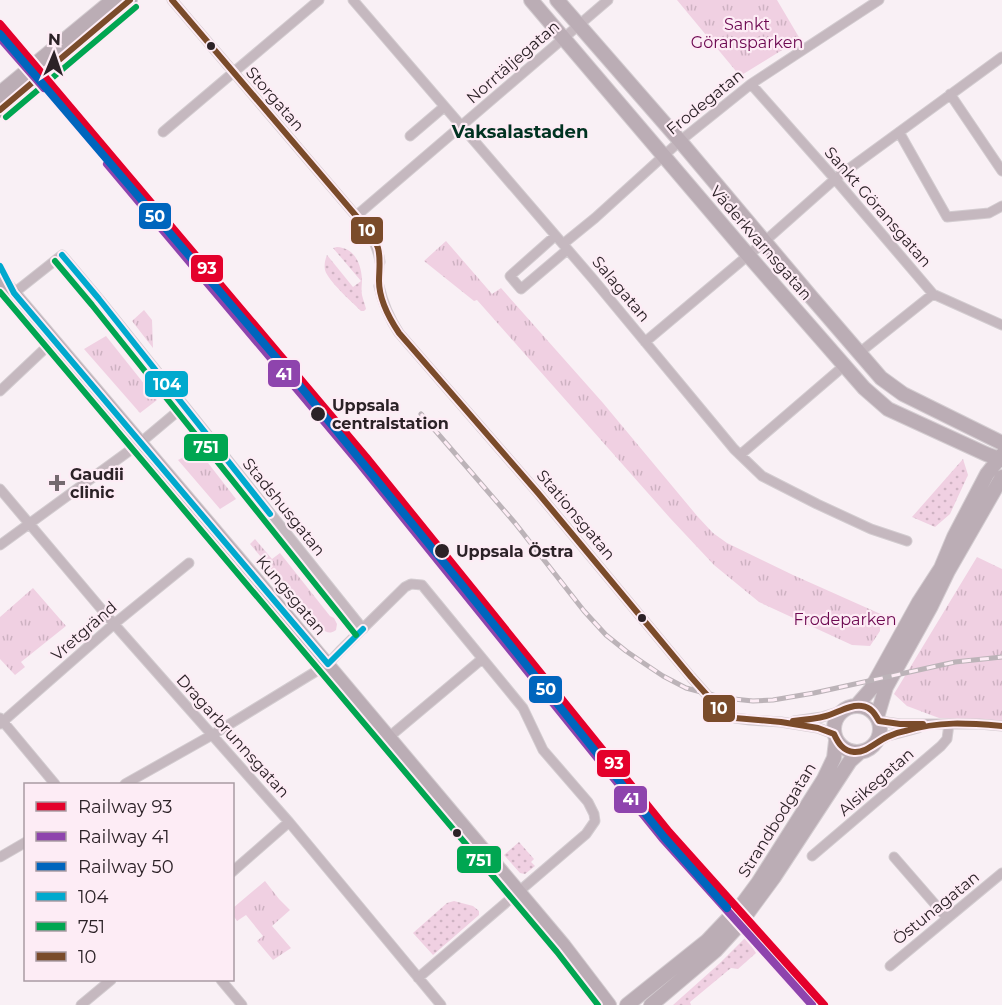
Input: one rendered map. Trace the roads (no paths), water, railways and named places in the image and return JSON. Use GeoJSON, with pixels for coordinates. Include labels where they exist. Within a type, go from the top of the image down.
{"type":"FeatureCollection","features":[{"type":"Feature","properties":{"kind":"main road"},"geometry":{"type":"LineString","coordinates":[[0,93],[113,0]]}},
{"type":"Feature","properties":{"kind":"main road"},"geometry":{"type":"LineString","coordinates":[[0,110],[130,0]]}},
{"type":"Feature","properties":{"kind":"main road","name":"Väderkvarnsgatan"},"geometry":{"type":"LineString","coordinates":[[531,0],[864,388],[888,409],[986,454],[1001,458]]}},
{"type":"Feature","properties":{"kind":"main road","name":"Väderkvarnsgatan"},"geometry":{"type":"LineString","coordinates":[[557,0],[882,378],[903,394],[1002,443]]}},
{"type":"Feature","properties":{"kind":"main road","name":"Kungsgatan"},"geometry":{"type":"LineString","coordinates":[[0,266],[14,293]]}},
{"type":"Feature","properties":{"kind":"main road","name":"Kungsgatan"},"geometry":{"type":"LineString","coordinates":[[0,278],[328,664],[564,946],[609,1005]]}},
{"type":"Feature","properties":{"kind":"main road"},"geometry":{"type":"LineString","coordinates":[[857,705],[871,689],[940,568],[987,474],[1001,458]]}},
{"type":"Feature","properties":{"kind":"main road"},"geometry":{"type":"LineString","coordinates":[[878,719],[868,708],[857,705],[848,707],[841,711],[834,722],[835,738],[845,749],[853,752],[866,750],[875,743],[880,730],[878,719],[886,687],[948,571],[1002,477]]}},
{"type":"Feature","properties":{"kind":"main road","name":"Strandbodgatan"},"geometry":{"type":"LineString","coordinates":[[627,1005],[707,941],[744,902],[824,779],[834,758],[835,738]]}},
{"type":"Feature","properties":{"kind":"main road","name":"Strandbodgatan"},"geometry":{"type":"LineString","coordinates":[[651,1005],[715,951],[738,926],[774,877],[850,762],[860,752]]}},
{"type":"Feature","properties":{"kind":"street","name":"Storgatan"},"geometry":{"type":"LineString","coordinates":[[172,0],[356,216]]}},
{"type":"Feature","properties":{"kind":"street"},"geometry":{"type":"LineString","coordinates":[[163,132],[319,0]]}},
{"type":"Feature","properties":{"kind":"street","name":"Salagatan"},"geometry":{"type":"LineString","coordinates":[[353,0],[593,279],[740,455],[759,474],[871,529],[907,541]]}},
{"type":"Feature","properties":{"kind":"street","name":"Norrtäljegatan"},"geometry":{"type":"LineString","coordinates":[[356,216],[608,0]]}},
{"type":"Feature","properties":{"kind":"street","name":"Frodegatan"},"geometry":{"type":"LineString","coordinates":[[555,236],[510,276],[521,289],[680,141],[751,84],[879,0]]}},
{"type":"Feature","properties":{"kind":"street"},"geometry":{"type":"LineString","coordinates":[[645,342],[835,179],[1002,57]]}},
{"type":"Feature","properties":{"kind":"street","name":"Sankt Göransgatan"},"geometry":{"type":"LineString","coordinates":[[751,84],[933,294],[1002,325]]}},
{"type":"Feature","properties":{"kind":"street"},"geometry":{"type":"LineString","coordinates":[[950,94],[1002,171]]}},
{"type":"Feature","properties":{"kind":"street","name":"Norrtäljegatan"},"geometry":{"type":"LineString","coordinates":[[410,136],[444,107]]}},
{"type":"Feature","properties":{"kind":"street"},"geometry":{"type":"LineString","coordinates":[[899,132],[948,217],[990,213],[1002,206]]}},
{"type":"Feature","properties":{"kind":"street"},"geometry":{"type":"LineString","coordinates":[[356,216],[375,242],[380,262]]}},
{"type":"Feature","properties":{"kind":"street","name":"Stadshusgatan"},"geometry":{"type":"LineString","coordinates":[[14,293],[62,255],[363,629]]}},
{"type":"Feature","properties":{"kind":"street","name":"Stationsgatan"},"geometry":{"type":"LineString","coordinates":[[379,286],[386,311],[399,333],[532,486],[722,712],[750,720],[818,728],[835,738]]}},
{"type":"Feature","properties":{"kind":"street"},"geometry":{"type":"LineString","coordinates":[[859,353],[933,294]]}},
{"type":"Feature","properties":{"kind":"street"},"geometry":{"type":"LineString","coordinates":[[0,391],[54,340]]}},
{"type":"Feature","properties":{"kind":"street"},"geometry":{"type":"LineString","coordinates":[[740,455],[845,365]]}},
{"type":"Feature","properties":{"kind":"street"},"geometry":{"type":"LineString","coordinates":[[0,545],[140,443],[184,406]]}},
{"type":"Feature","properties":{"kind":"street","name":"Dragarbrunnsgatan"},"geometry":{"type":"LineString","coordinates":[[0,489],[114,624],[289,822],[441,1005]]}},
{"type":"Feature","properties":{"kind":"street","name":"Vretgränd"},"geometry":{"type":"LineString","coordinates":[[1,721],[189,563]]}},
{"type":"Feature","properties":{"kind":"street"},"geometry":{"type":"LineString","coordinates":[[127,783],[212,735],[328,664],[405,587],[411,584],[422,585],[523,708],[543,750],[588,802],[595,821],[586,834],[418,978]]}},
{"type":"Feature","properties":{"kind":"street"},"geometry":{"type":"LineString","coordinates":[[389,737],[482,658]]}},
{"type":"Feature","properties":{"kind":"street","name":"Stationsgatan"},"geometry":{"type":"LineString","coordinates":[[781,722],[822,717],[841,711]]}},
{"type":"Feature","properties":{"kind":"street"},"geometry":{"type":"LineString","coordinates":[[878,719],[900,724],[1002,726]]}},
{"type":"Feature","properties":{"kind":"street"},"geometry":{"type":"LineString","coordinates":[[1,721],[54,783]]}},
{"type":"Feature","properties":{"kind":"street","name":"Alsikegatan"},"geometry":{"type":"LineString","coordinates":[[812,856],[941,746],[947,739],[949,724]]}},
{"type":"Feature","properties":{"kind":"street"},"geometry":{"type":"LineString","coordinates":[[875,743],[888,736],[929,725]]}},
{"type":"Feature","properties":{"kind":"street"},"geometry":{"type":"LineString","coordinates":[[234,870],[289,822]]}},
{"type":"Feature","properties":{"kind":"street"},"geometry":{"type":"LineString","coordinates":[[0,857],[24,843]]}},
{"type":"Feature","properties":{"kind":"street"},"geometry":{"type":"LineString","coordinates":[[894,857],[947,918]]}},
{"type":"Feature","properties":{"kind":"street","name":"Östunagatan"},"geometry":{"type":"LineString","coordinates":[[890,966],[1002,873]]}},
{"type":"Feature","properties":{"kind":"street"},"geometry":{"type":"LineString","coordinates":[[81,1005],[110,981]]}},
{"type":"Feature","properties":{"kind":"street"},"geometry":{"type":"LineString","coordinates":[[222,981],[242,1005]]}},
{"type":"Feature","properties":{"kind":"tunnel"},"geometry":{"type":"LineString","coordinates":[[379,286],[380,262]]}},
{"type":"Feature","properties":{"kind":"railway"},"geometry":{"type":"LineString","coordinates":[[421,414],[515,523],[584,611],[606,635],[663,676],[686,688],[724,698],[753,701],[773,700],[955,662],[1002,657]]}},
{"type":"Feature","properties":{"kind":"railway"},"geometry":{"type":"LineString","coordinates":[[727,908],[815,1005]]}},
{"type":"Feature","properties":{"kind":"rail line","name":"93"},"geometry":{"type":"LineString","coordinates":[[0,24],[366,457],[669,832],[824,1005]]}},
{"type":"Feature","properties":{"kind":"rail line","name":"50"},"geometry":{"type":"LineString","coordinates":[[0,34],[296,381],[664,837],[727,908]]}},
{"type":"Feature","properties":{"kind":"rail line","name":"41"},"geometry":{"type":"LineString","coordinates":[[0,38],[44,88]]}},
{"type":"Feature","properties":{"kind":"rail line","name":"41"},"geometry":{"type":"LineString","coordinates":[[107,164],[359,463],[662,838],[812,1005]]}},
{"type":"Feature","properties":{"kind":"place","name":"Uppsala centralstation"},"geometry":{"type":"Point","coordinates":[318,414]}},
{"type":"Feature","properties":{"kind":"place","name":"Gaudii clinic"},"geometry":{"type":"Point","coordinates":[57,483]}},
{"type":"Feature","properties":{"kind":"place","name":"Uppsala Östra"},"geometry":{"type":"Point","coordinates":[442,551]}},
{"type":"Feature","properties":{"kind":"district","name":"Vaksalastaden"},"geometry":{"type":"Point","coordinates":[520,132]}},
{"type":"Feature","properties":{"kind":"park label","name":"Sankt Göransparken"},"geometry":{"type":"Point","coordinates":[747,33]}},
{"type":"Feature","properties":{"kind":"park label","name":"Frodeparken"},"geometry":{"type":"Point","coordinates":[845,619]}}]}
